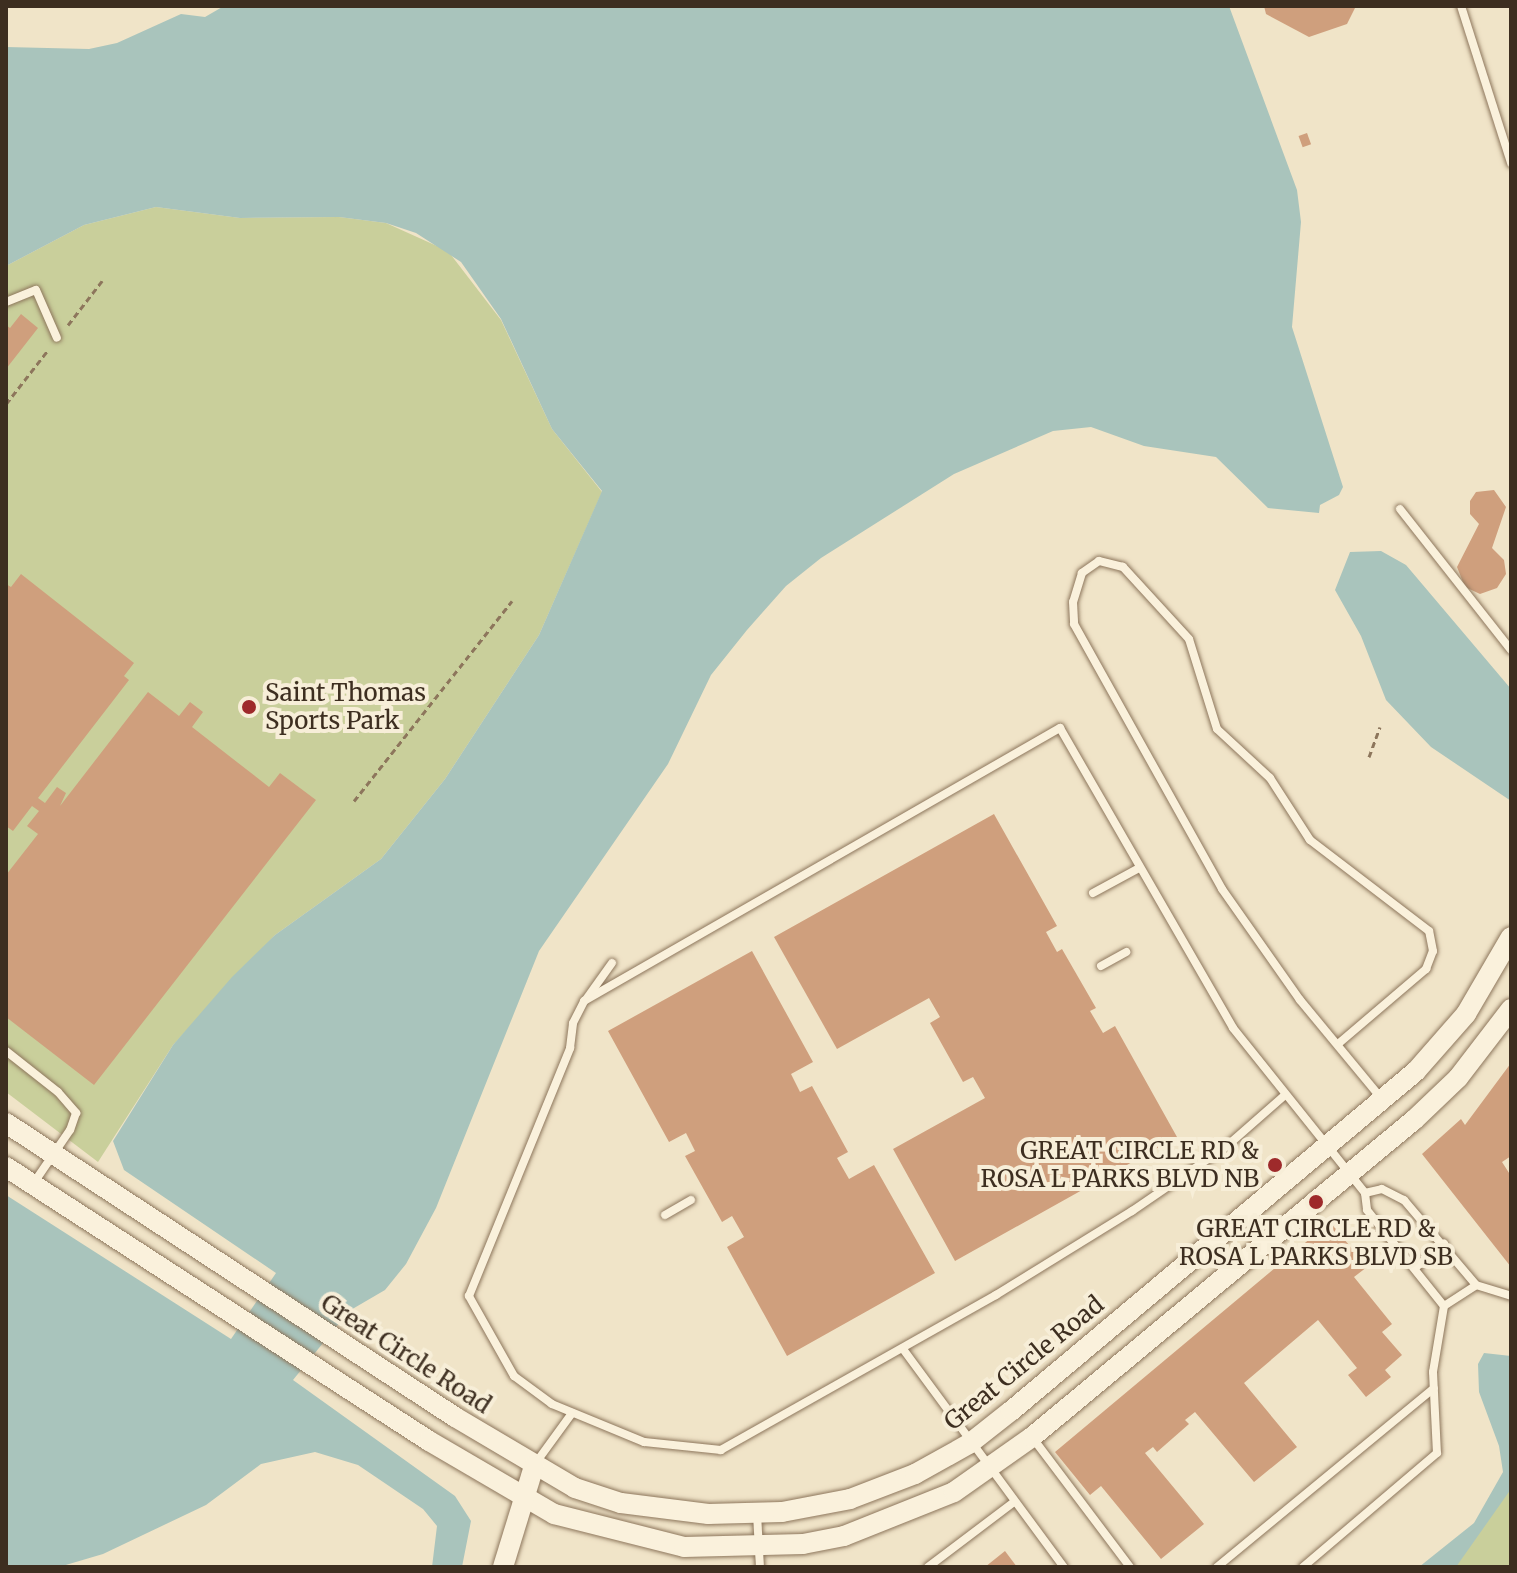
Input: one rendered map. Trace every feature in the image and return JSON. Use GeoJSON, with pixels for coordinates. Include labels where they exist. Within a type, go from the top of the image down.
{"type":"FeatureCollection","features":[{"type":"Feature","properties":{"kind":"street","name":"Great Circle Road"},"geometry":{"type":"LineString","coordinates":[[6,1123],[53,1157],[534,1466],[621,1503],[708,1514],[757,1514],[850,1499],[915,1474],[969,1444],[1328,1147],[1441,1045],[1466,1014],[1511,937]]}},
{"type":"Feature","properties":{"kind":"street"},"geometry":{"type":"LineString","coordinates":[[6,1167],[522,1498],[554,1514],[630,1538],[759,1557],[844,1536],[954,1492],[989,1470],[1349,1173],[1458,1078],[1511,1009]]}},
{"type":"Feature","properties":{"kind":"street"},"geometry":{"type":"LineString","coordinates":[[503,1567],[534,1466]]}},
{"type":"Feature","properties":{"kind":"lane"},"geometry":{"type":"LineString","coordinates":[[1461,6],[1511,163]]}},
{"type":"Feature","properties":{"kind":"lane"},"geometry":{"type":"LineString","coordinates":[[6,302],[36,290],[57,338]]}},
{"type":"Feature","properties":{"kind":"lane"},"geometry":{"type":"LineString","coordinates":[[1400,509],[1511,650]]}},
{"type":"Feature","properties":{"kind":"lane"},"geometry":{"type":"LineString","coordinates":[[1338,1044],[1426,969],[1433,951],[1429,931],[1310,840],[1270,778],[1217,729],[1189,639],[1123,567],[1099,561],[1082,573],[1075,589],[1074,624],[1222,889],[1338,1044],[1382,1099]]}},
{"type":"Feature","properties":{"kind":"lane"},"geometry":{"type":"LineString","coordinates":[[584,1001],[1060,728],[1233,1028],[1365,1193],[1367,1210],[1444,1306],[1434,1388],[1437,1453],[1303,1567]]}},
{"type":"Feature","properties":{"kind":"lane"},"geometry":{"type":"LineString","coordinates":[[1093,893],[1139,868]]}},
{"type":"Feature","properties":{"kind":"lane"},"geometry":{"type":"LineString","coordinates":[[1101,966],[1126,952]]}},
{"type":"Feature","properties":{"kind":"lane"},"geometry":{"type":"LineString","coordinates":[[612,963],[584,1001],[573,1023],[570,1048],[468,1286],[469,1296],[514,1376],[572,1413],[644,1442],[721,1450],[903,1349],[1132,1211],[1227,1146],[1285,1095]]}},
{"type":"Feature","properties":{"kind":"lane"},"geometry":{"type":"LineString","coordinates":[[6,1051],[58,1092],[76,1113],[53,1157],[33,1185]]}},
{"type":"Feature","properties":{"kind":"lane"},"geometry":{"type":"LineString","coordinates":[[1365,1193],[1382,1189],[1404,1200],[1476,1285],[1511,1296]]}},
{"type":"Feature","properties":{"kind":"lane"},"geometry":{"type":"LineString","coordinates":[[665,1215],[691,1200]]}},
{"type":"Feature","properties":{"kind":"lane"},"geometry":{"type":"LineString","coordinates":[[1415,1268],[1444,1244]]}},
{"type":"Feature","properties":{"kind":"lane"},"geometry":{"type":"LineString","coordinates":[[1444,1306],[1476,1285]]}},
{"type":"Feature","properties":{"kind":"lane"},"geometry":{"type":"LineString","coordinates":[[903,1349],[969,1444],[1064,1567]]}},
{"type":"Feature","properties":{"kind":"lane"},"geometry":{"type":"LineString","coordinates":[[1217,1567],[1434,1388]]}},
{"type":"Feature","properties":{"kind":"lane"},"geometry":{"type":"LineString","coordinates":[[534,1466],[572,1413]]}},
{"type":"Feature","properties":{"kind":"lane"},"geometry":{"type":"LineString","coordinates":[[1032,1437],[1060,1481],[1130,1567]]}},
{"type":"Feature","properties":{"kind":"lane"},"geometry":{"type":"LineString","coordinates":[[928,1567],[1014,1502]]}},
{"type":"Feature","properties":{"kind":"lane"},"geometry":{"type":"LineString","coordinates":[[757,1514],[759,1557]]}},
{"type":"Feature","properties":{"kind":"path"},"geometry":{"type":"LineString","coordinates":[[354,801],[512,601]]}},
{"type":"Feature","properties":{"kind":"path"},"geometry":{"type":"LineString","coordinates":[[1369,757],[1380,727]]}},
{"type":"Feature","properties":{"kind":"green space","name":"Saint Thomas Sports Park"},"geometry":{"type":"Polygon","coordinates":[[[156,207],[240,218],[339,217],[386,223],[448,251],[501,320],[552,429],[602,492],[539,635],[445,779],[381,859],[275,935],[173,1045],[98,1162],[6,1092],[6,266],[84,225],[156,207]]]}},
{"type":"Feature","properties":{"kind":"green space"},"geometry":{"type":"Polygon","coordinates":[[[1511,1478],[1511,1567],[1439,1567],[1511,1478]]]}},
{"type":"Feature","properties":{"kind":"water"},"geometry":{"type":"Polygon","coordinates":[[[224,6],[1229,6],[1297,190],[1301,222],[1292,327],[1343,487],[1339,495],[1320,505],[1319,513],[1268,508],[1216,457],[1144,446],[1091,427],[1053,431],[954,474],[821,558],[786,586],[747,630],[711,675],[668,764],[539,951],[436,1208],[406,1264],[385,1290],[349,1311],[293,1380],[455,1496],[471,1521],[462,1567],[432,1567],[437,1526],[423,1509],[358,1465],[315,1452],[261,1464],[206,1505],[103,1554],[59,1567],[6,1567],[6,1195],[231,1339],[276,1273],[124,1170],[113,1141],[173,1045],[232,977],[275,935],[381,859],[445,779],[539,635],[602,491],[552,429],[501,319],[461,262],[416,233],[386,223],[339,217],[240,218],[156,207],[84,225],[6,266],[6,47],[89,49],[117,43],[181,14],[205,17],[224,6]]]}},
{"type":"Feature","properties":{"kind":"water"},"geometry":{"type":"Polygon","coordinates":[[[1381,551],[1406,565],[1511,689],[1511,801],[1431,747],[1386,700],[1361,636],[1335,590],[1350,552],[1381,551]]]}},
{"type":"Feature","properties":{"kind":"water"},"geometry":{"type":"Polygon","coordinates":[[[1484,1353],[1511,1356],[1511,1489],[1456,1567],[1419,1567],[1474,1523],[1503,1472],[1499,1446],[1479,1392],[1478,1364],[1484,1353]]]}},
{"type":"Feature","properties":{"kind":"building"},"geometry":{"type":"Polygon","coordinates":[[[1264,6],[1356,6],[1347,24],[1309,37],[1266,14],[1264,6]]]}},
{"type":"Feature","properties":{"kind":"building"},"geometry":{"type":"Polygon","coordinates":[[[1307,133],[1311,144],[1303,147],[1299,136],[1307,133]]]}},
{"type":"Feature","properties":{"kind":"building"},"geometry":{"type":"Polygon","coordinates":[[[21,314],[38,328],[6,369],[6,325],[10,328],[21,314]]]}},
{"type":"Feature","properties":{"kind":"building"},"geometry":{"type":"Polygon","coordinates":[[[1494,490],[1506,507],[1492,548],[1504,560],[1506,574],[1497,588],[1480,594],[1465,587],[1457,567],[1479,524],[1470,514],[1470,501],[1476,492],[1494,490]]]}},
{"type":"Feature","properties":{"kind":"building"},"geometry":{"type":"Polygon","coordinates":[[[21,574],[134,663],[124,676],[129,680],[38,798],[45,803],[57,787],[66,793],[60,806],[148,692],[179,716],[190,702],[203,712],[192,727],[269,787],[280,773],[316,800],[94,1085],[6,1017],[6,875],[38,834],[27,826],[39,811],[32,806],[13,831],[6,826],[6,584],[11,587],[21,574]]]}},
{"type":"Feature","properties":{"kind":"building"},"geometry":{"type":"Polygon","coordinates":[[[994,814],[1057,926],[1046,932],[1057,952],[1062,949],[1096,1008],[1090,1011],[1103,1033],[1115,1026],[1177,1137],[955,1261],[893,1149],[985,1098],[973,1077],[963,1082],[930,1023],[940,1017],[929,998],[837,1049],[774,937],[994,814]]]}},
{"type":"Feature","properties":{"kind":"building"},"geometry":{"type":"Polygon","coordinates":[[[752,951],[813,1062],[791,1074],[800,1092],[812,1086],[848,1152],[837,1158],[849,1179],[874,1165],[935,1273],[787,1356],[727,1247],[744,1237],[732,1216],[722,1222],[685,1156],[695,1151],[686,1133],[669,1142],[608,1031],[752,951]]]}},
{"type":"Feature","properties":{"kind":"building"},"geometry":{"type":"Polygon","coordinates":[[[1511,1063],[1511,1156],[1502,1162],[1511,1176],[1511,1267],[1422,1154],[1461,1119],[1465,1125],[1511,1063]]]}},
{"type":"Feature","properties":{"kind":"building"},"geometry":{"type":"Polygon","coordinates":[[[1330,1222],[1367,1267],[1354,1277],[1392,1324],[1382,1332],[1402,1355],[1385,1370],[1391,1377],[1366,1397],[1348,1375],[1357,1368],[1318,1320],[1244,1383],[1297,1447],[1254,1482],[1195,1412],[1185,1420],[1189,1424],[1157,1452],[1153,1447],[1145,1453],[1204,1524],[1161,1559],[1101,1486],[1090,1495],[1055,1452],[1330,1222]]]}},
{"type":"Feature","properties":{"kind":"building"},"geometry":{"type":"Polygon","coordinates":[[[1005,1551],[1017,1567],[985,1567],[1005,1551]]]}},
{"type":"Feature","properties":{"kind":"place","name":"Saint Thomas Sports Park"},"geometry":{"type":"Point","coordinates":[249,707]}},
{"type":"Feature","properties":{"kind":"place","name":"GREAT CIRCLE RD & ROSA L PARKS BLVD NB"},"geometry":{"type":"Point","coordinates":[1275,1165]}},
{"type":"Feature","properties":{"kind":"place","name":"GREAT CIRCLE RD & ROSA L PARKS BLVD SB"},"geometry":{"type":"Point","coordinates":[1316,1202]}}]}
